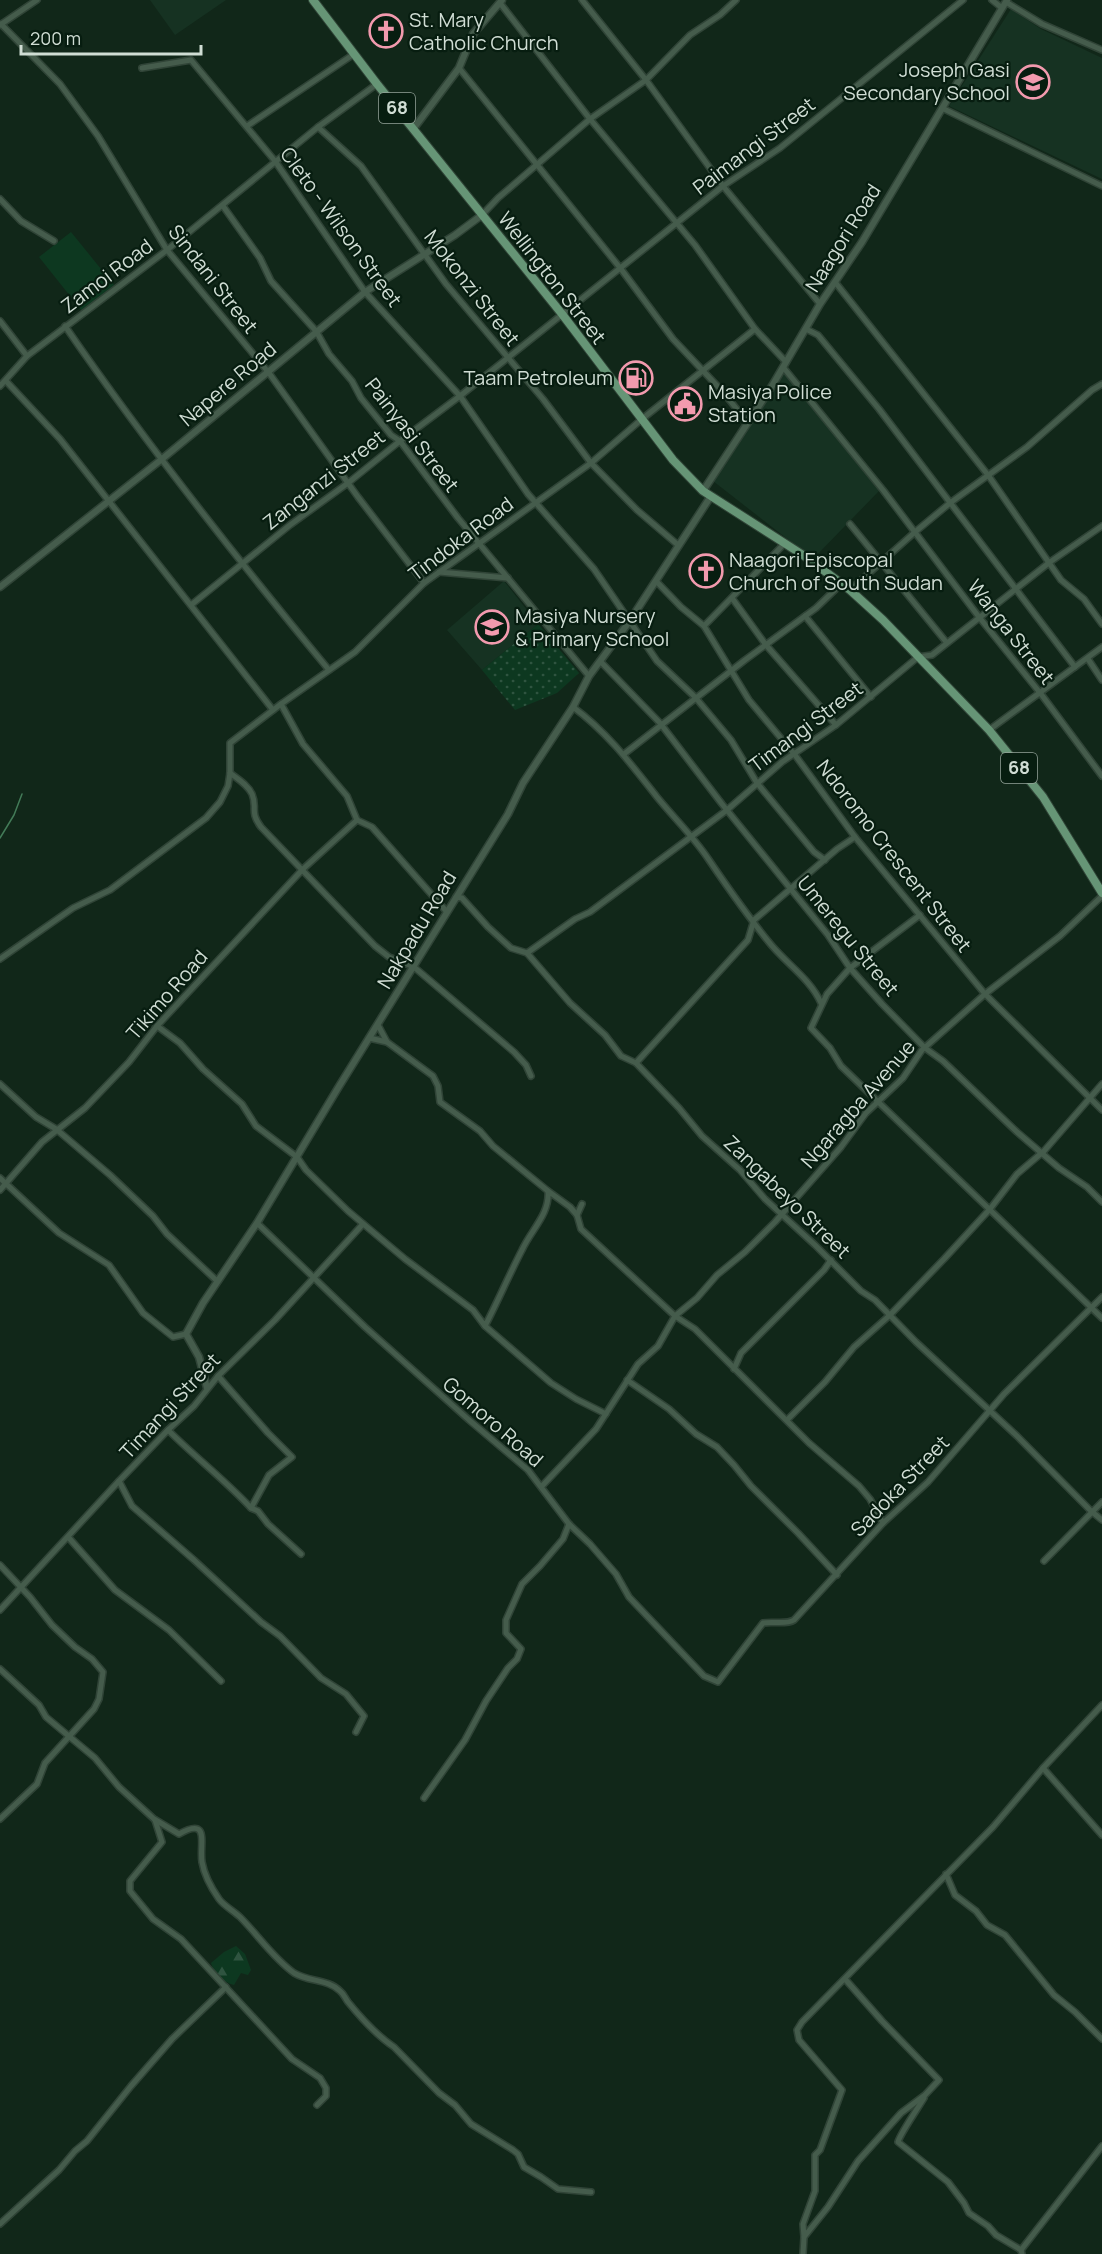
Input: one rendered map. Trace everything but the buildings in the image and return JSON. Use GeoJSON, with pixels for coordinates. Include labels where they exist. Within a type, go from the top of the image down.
{"type":"FeatureCollection","features":[{"type":"Feature","properties":{"kind":"main road","name":"Wellington Street"},"geometry":{"type":"LineString","coordinates":[[313,0],[377,84],[562,314],[673,460],[703,491],[842,583],[883,620],[989,730],[1049,806],[1102,894]]}},
{"type":"Feature","properties":{"kind":"street"},"geometry":{"type":"LineString","coordinates":[[0,25],[37,0]]}},
{"type":"Feature","properties":{"kind":"street"},"geometry":{"type":"LineString","coordinates":[[582,0],[646,80],[723,186],[820,304]]}},
{"type":"Feature","properties":{"kind":"street"},"geometry":{"type":"LineString","coordinates":[[482,215],[498,198],[590,119],[646,80],[690,35],[720,15],[736,0]]}},
{"type":"Feature","properties":{"kind":"street","name":"Paimangi Street"},"geometry":{"type":"LineString","coordinates":[[562,314],[723,186],[780,148],[963,0]]}},
{"type":"Feature","properties":{"kind":"street"},"geometry":{"type":"LineString","coordinates":[[992,0],[1002,8]]}},
{"type":"Feature","properties":{"kind":"street"},"geometry":{"type":"LineString","coordinates":[[414,128],[459,68],[473,34],[501,1]]}},
{"type":"Feature","properties":{"kind":"street","name":"Wanga Street"},"geometry":{"type":"LineString","coordinates":[[501,1],[590,119],[678,224],[755,329],[1041,694],[1102,776]]}},
{"type":"Feature","properties":{"kind":"street"},"geometry":{"type":"LineString","coordinates":[[1007,1],[1041,24],[1102,50]]}},
{"type":"Feature","properties":{"kind":"street","name":"Naagori Road"},"geometry":{"type":"LineString","coordinates":[[703,491],[748,423],[820,304],[862,242],[1007,1]]}},
{"type":"Feature","properties":{"kind":"street","name":"Sindani Street"},"geometry":{"type":"LineString","coordinates":[[0,25],[60,84],[98,136],[167,250],[269,373],[424,583]]}},
{"type":"Feature","properties":{"kind":"street"},"geometry":{"type":"LineString","coordinates":[[247,126],[354,54]]}},
{"type":"Feature","properties":{"kind":"street","name":"Cleto - Wilson Street"},"geometry":{"type":"LineString","coordinates":[[142,68],[191,60],[275,161],[365,292],[460,396],[528,494],[594,569],[657,661],[695,697],[731,740],[757,783],[814,852],[825,860]]}},
{"type":"Feature","properties":{"kind":"street"},"geometry":{"type":"LineString","coordinates":[[459,68],[621,269],[673,339],[748,423]]}},
{"type":"Feature","properties":{"kind":"street","name":"Zamoi Road"},"geometry":{"type":"LineString","coordinates":[[0,386],[27,356],[223,206],[318,127],[377,84]]}},
{"type":"Feature","properties":{"kind":"street"},"geometry":{"type":"LineString","coordinates":[[942,108],[1102,186]]}},
{"type":"Feature","properties":{"kind":"street","name":"Mokonzi Street"},"geometry":{"type":"LineString","coordinates":[[318,127],[361,166],[446,284],[591,463],[637,510],[678,545]]}},
{"type":"Feature","properties":{"kind":"street"},"geometry":{"type":"LineString","coordinates":[[0,199],[21,221],[54,241]]}},
{"type":"Feature","properties":{"kind":"street","name":"Painyasi Street"},"geometry":{"type":"LineString","coordinates":[[223,206],[260,258],[271,281],[316,331],[329,354],[352,381],[362,398],[391,435],[400,441],[458,518],[589,676]]}},
{"type":"Feature","properties":{"kind":"street","name":"Napere Road"},"geometry":{"type":"LineString","coordinates":[[0,587],[269,373],[365,292],[482,215]]}},
{"type":"Feature","properties":{"kind":"street"},"geometry":{"type":"LineString","coordinates":[[836,282],[988,475],[1061,580],[1084,599],[1102,624]]}},
{"type":"Feature","properties":{"kind":"street","name":"Zanganzi Street"},"geometry":{"type":"LineString","coordinates":[[191,605],[290,525],[348,483],[562,314]]}},
{"type":"Feature","properties":{"kind":"street"},"geometry":{"type":"LineString","coordinates":[[0,321],[27,356]]}},
{"type":"Feature","properties":{"kind":"street"},"geometry":{"type":"LineString","coordinates":[[65,326],[118,403],[242,565],[329,670]]}},
{"type":"Feature","properties":{"kind":"street","name":"Tindoka Road"},"geometry":{"type":"LineString","coordinates":[[230,773],[230,744],[281,704],[355,652],[424,583],[591,463],[642,419],[755,329]]}},
{"type":"Feature","properties":{"kind":"street"},"geometry":{"type":"LineString","coordinates":[[806,329],[818,335],[879,410],[1075,667]]}},
{"type":"Feature","properties":{"kind":"street"},"geometry":{"type":"LineString","coordinates":[[6,381],[60,439],[273,710]]}},
{"type":"Feature","properties":{"kind":"street"},"geometry":{"type":"LineString","coordinates":[[850,590],[950,503],[1027,447],[1092,390],[1102,384]]}},
{"type":"Feature","properties":{"kind":"street","name":"Nakpadu Road"},"geometry":{"type":"LineString","coordinates":[[186,1334],[414,968],[508,814],[523,783],[573,707],[589,676],[629,622],[711,496]]}},
{"type":"Feature","properties":{"kind":"street"},"geometry":{"type":"LineString","coordinates":[[850,524],[947,643]]}},
{"type":"Feature","properties":{"kind":"street","name":"Timangi Street"},"geometry":{"type":"LineString","coordinates":[[527,953],[575,919],[590,912],[727,810],[782,762],[836,725],[918,657],[932,655],[1050,562],[1102,526]]}},
{"type":"Feature","properties":{"kind":"street"},"geometry":{"type":"LineString","coordinates":[[704,626],[784,544]]}},
{"type":"Feature","properties":{"kind":"street"},"geometry":{"type":"LineString","coordinates":[[439,572],[508,578]]}},
{"type":"Feature","properties":{"kind":"street","name":"Ndoromo Crescent Street"},"geometry":{"type":"LineString","coordinates":[[656,580],[681,607],[704,626],[749,700],[795,755],[855,837],[985,994],[1102,1110]]}},
{"type":"Feature","properties":{"kind":"street"},"geometry":{"type":"LineString","coordinates":[[624,754],[695,697],[816,608],[842,583]]}},
{"type":"Feature","properties":{"kind":"street"},"geometry":{"type":"LineString","coordinates":[[732,598],[766,645],[836,725]]}},
{"type":"Feature","properties":{"kind":"street"},"geometry":{"type":"LineString","coordinates":[[805,616],[871,697]]}},
{"type":"Feature","properties":{"kind":"street"},"geometry":{"type":"LineString","coordinates":[[989,730],[1102,647]]}},
{"type":"Feature","properties":{"kind":"street"},"geometry":{"type":"LineString","coordinates":[[1088,659],[1102,680]]}},
{"type":"Feature","properties":{"kind":"street","name":"Umeregu Street"},"geometry":{"type":"LineString","coordinates":[[600,661],[661,726],[828,935],[850,968],[925,1048],[942,1061],[1017,1132],[1059,1168],[1087,1187],[1102,1202]]}},
{"type":"Feature","properties":{"kind":"street"},"geometry":{"type":"LineString","coordinates":[[281,704],[303,744],[347,796],[357,820],[372,827],[447,912]]}},
{"type":"Feature","properties":{"kind":"street"},"geometry":{"type":"LineString","coordinates":[[573,707],[594,722],[624,754],[691,836],[768,941],[809,984],[821,1003]]}},
{"type":"Feature","properties":{"kind":"street"},"geometry":{"type":"LineString","coordinates":[[0,959],[73,908],[110,890],[206,818],[220,802],[228,786],[230,773],[245,784],[253,795],[254,817],[261,827],[375,946],[389,957],[414,968],[514,1052],[526,1065],[531,1076]]}},
{"type":"Feature","properties":{"kind":"street","name":"Tikimo Road"},"geometry":{"type":"LineString","coordinates":[[0,1190],[42,1142],[92,1101],[129,1062],[157,1026],[303,869],[357,820]]}},
{"type":"Feature","properties":{"kind":"street"},"geometry":{"type":"LineString","coordinates":[[636,1063],[748,940],[754,920],[847,841],[855,837]]}},
{"type":"Feature","properties":{"kind":"street","name":"Ngaragba Avenue"},"geometry":{"type":"LineString","coordinates":[[542,1486],[568,1460],[584,1439],[596,1429],[638,1364],[658,1346],[675,1316],[697,1298],[717,1275],[745,1252],[781,1215],[841,1147],[866,1113],[903,1078],[925,1048],[985,994],[1060,936],[1102,894]]}},
{"type":"Feature","properties":{"kind":"street","name":"Zangabeyo Street"},"geometry":{"type":"LineString","coordinates":[[456,897],[462,898],[511,948],[527,953],[570,1003],[605,1035],[621,1056],[636,1063],[679,1108],[702,1137],[740,1170],[781,1215],[831,1260],[861,1291],[875,1299],[916,1342],[1102,1520]]}},
{"type":"Feature","properties":{"kind":"street"},"geometry":{"type":"LineString","coordinates":[[920,915],[850,968],[827,993],[811,1028],[830,1048],[841,1066],[1102,1318]]}},
{"type":"Feature","properties":{"kind":"street"},"geometry":{"type":"LineString","coordinates":[[378,1025],[387,1042]]}},
{"type":"Feature","properties":{"kind":"street"},"geometry":{"type":"LineString","coordinates":[[157,1026],[180,1043],[203,1069],[242,1104],[256,1126],[297,1157],[306,1170],[363,1224],[473,1310],[485,1326],[551,1383],[606,1414]]}},
{"type":"Feature","properties":{"kind":"street"},"geometry":{"type":"LineString","coordinates":[[369,1038],[387,1042],[433,1076],[438,1086],[440,1102],[480,1131],[493,1146],[570,1207],[577,1215],[580,1229],[675,1316],[695,1329],[809,1443],[859,1486],[870,1499],[883,1523]]}},
{"type":"Feature","properties":{"kind":"street"},"geometry":{"type":"LineString","coordinates":[[0,1084],[36,1117],[56,1129],[110,1174],[153,1216],[167,1234],[217,1281]]}},
{"type":"Feature","properties":{"kind":"street"},"geometry":{"type":"LineString","coordinates":[[787,1420],[825,1382],[854,1347],[890,1315],[990,1209],[1017,1174],[1042,1152],[1102,1084]]}},
{"type":"Feature","properties":{"kind":"street"},"geometry":{"type":"LineString","coordinates":[[0,1178],[59,1233],[109,1265],[143,1312],[173,1337],[186,1334],[199,1357],[207,1388]]}},
{"type":"Feature","properties":{"kind":"street"},"geometry":{"type":"LineString","coordinates":[[485,1326],[522,1249],[544,1213],[549,1199],[548,1191]]}},
{"type":"Feature","properties":{"kind":"street"},"geometry":{"type":"LineString","coordinates":[[570,1207],[581,1204],[577,1215]]}},
{"type":"Feature","properties":{"kind":"street","name":"Gomoro Road"},"geometry":{"type":"LineString","coordinates":[[257,1223],[365,1327],[528,1470],[569,1524],[616,1574],[629,1597],[704,1676],[718,1682]]}},
{"type":"Feature","properties":{"kind":"street","name":"Timangi Street"},"geometry":{"type":"LineString","coordinates":[[0,1610],[69,1538],[119,1481],[168,1430],[188,1414],[218,1376],[275,1320],[363,1224]]}},
{"type":"Feature","properties":{"kind":"street"},"geometry":{"type":"LineString","coordinates":[[734,1369],[741,1353],[824,1270],[831,1260]]}},
{"type":"Feature","properties":{"kind":"street","name":"Sadoka Street"},"geometry":{"type":"LineString","coordinates":[[718,1682],[764,1623],[794,1620],[883,1523],[928,1482],[990,1411],[1102,1297]]}},
{"type":"Feature","properties":{"kind":"street"},"geometry":{"type":"LineString","coordinates":[[218,1376],[292,1457],[269,1475],[251,1509]]}},
{"type":"Feature","properties":{"kind":"street"},"geometry":{"type":"LineString","coordinates":[[627,1380],[669,1409],[696,1434],[717,1447],[751,1486],[837,1575]]}},
{"type":"Feature","properties":{"kind":"street"},"geometry":{"type":"LineString","coordinates":[[168,1430],[189,1451],[207,1464],[251,1509],[258,1511],[268,1524],[301,1554]]}},
{"type":"Feature","properties":{"kind":"street"},"geometry":{"type":"LineString","coordinates":[[119,1481],[132,1506],[151,1524],[261,1622],[280,1636],[321,1678],[346,1695],[364,1716],[356,1732]]}},
{"type":"Feature","properties":{"kind":"street"},"geometry":{"type":"LineString","coordinates":[[1044,1561],[1102,1502]]}},
{"type":"Feature","properties":{"kind":"street"},"geometry":{"type":"LineString","coordinates":[[424,1798],[465,1740],[486,1701],[508,1668],[517,1659],[521,1649],[506,1633],[506,1620],[522,1584],[563,1539],[569,1524]]}},
{"type":"Feature","properties":{"kind":"street"},"geometry":{"type":"LineString","coordinates":[[69,1538],[116,1590],[169,1630],[221,1681]]}},
{"type":"Feature","properties":{"kind":"street"},"geometry":{"type":"LineString","coordinates":[[0,1565],[60,1632],[92,1659],[103,1672],[99,1699],[94,1709],[45,1763],[37,1784],[0,1819]]}},
{"type":"Feature","properties":{"kind":"street"},"geometry":{"type":"LineString","coordinates":[[0,1668],[39,1705],[46,1718],[95,1758],[111,1779],[154,1819],[179,1834],[196,1828],[203,1840],[202,1861],[220,1901],[239,1916],[295,1973],[322,1983],[330,1983],[342,1992],[384,2040],[439,2093],[455,2105],[471,2124],[518,2154],[524,2167],[558,2189],[591,2192]]}},
{"type":"Feature","properties":{"kind":"street"},"geometry":{"type":"LineString","coordinates":[[803,2254],[803,2224],[814,2191],[815,2155],[820,2150],[842,2090],[799,2040],[797,2030],[802,2022],[993,1827],[1043,1768],[1102,1705]]}},
{"type":"Feature","properties":{"kind":"street"},"geometry":{"type":"LineString","coordinates":[[1043,1768],[1102,1835]]}},
{"type":"Feature","properties":{"kind":"street"},"geometry":{"type":"LineString","coordinates":[[154,1819],[162,1842],[130,1881],[130,1891],[144,1910],[161,1927],[180,1939],[292,2059],[320,2078],[326,2088],[326,2096],[317,2105]]}},
{"type":"Feature","properties":{"kind":"street"},"geometry":{"type":"LineString","coordinates":[[946,1874],[955,1895],[976,1911],[987,1925],[1005,1935],[1054,1995],[1102,2039]]}},
{"type":"Feature","properties":{"kind":"street"},"geometry":{"type":"LineString","coordinates":[[804,2237],[828,2207],[858,2161],[901,2113],[925,2095],[939,2080],[845,1979]]}},
{"type":"Feature","properties":{"kind":"street"},"geometry":{"type":"LineString","coordinates":[[0,2224],[87,2142],[172,2038],[226,1987]]}},
{"type":"Feature","properties":{"kind":"street"},"geometry":{"type":"LineString","coordinates":[[925,2095],[911,2121],[899,2136],[898,2142],[948,2182],[964,2202],[969,2213],[1022,2252],[1102,2146]]}},
{"type":"Feature","properties":{"kind":"shaded area"},"geometry":{"type":"Polygon","coordinates":[[[150,0],[226,0],[175,35],[150,0]]]}},
{"type":"Feature","properties":{"kind":"shaded area","name":"Joseph Gasi Secondary School"},"geometry":{"type":"Polygon","coordinates":[[[1011,9],[1041,29],[1102,58],[1102,179],[949,106],[1011,9]]]}},
{"type":"Feature","properties":{"kind":"shaded area"},"geometry":{"type":"Polygon","coordinates":[[[785,373],[879,491],[813,559],[713,481],[785,373]]]}},
{"type":"Feature","properties":{"kind":"shaded area","name":"Masiya Nursery & Primary School"},"geometry":{"type":"Polygon","coordinates":[[[504,581],[538,624],[482,670],[447,630],[504,581]]]}},
{"type":"Feature","properties":{"kind":"green space"},"geometry":{"type":"Polygon","coordinates":[[[71,232],[114,285],[82,311],[39,257],[71,232]]]}},
{"type":"Feature","properties":{"kind":"green space"},"geometry":{"type":"Polygon","coordinates":[[[538,624],[579,673],[557,693],[515,710],[482,670],[538,624]]]}},
{"type":"Feature","properties":{"kind":"green space"},"geometry":{"type":"Polygon","coordinates":[[[236,1946],[245,1954],[251,1970],[248,1975],[241,1973],[234,1985],[220,1977],[214,1971],[211,1963],[236,1946]]]}},
{"type":"Feature","properties":{"kind":"waterway"},"geometry":{"type":"LineString","coordinates":[[0,838],[14,815],[22,794]]}},
{"type":"Feature","properties":{"kind":"place","name":"St. Mary Catholic Church"},"geometry":{"type":"Point","coordinates":[386,31]}},
{"type":"Feature","properties":{"kind":"place","name":"Joseph Gasi Secondary School"},"geometry":{"type":"Point","coordinates":[1033,82]}},
{"type":"Feature","properties":{"kind":"place","name":"Taam Petroleum"},"geometry":{"type":"Point","coordinates":[636,378]}},
{"type":"Feature","properties":{"kind":"place","name":"Masiya Police Station"},"geometry":{"type":"Point","coordinates":[685,404]}},
{"type":"Feature","properties":{"kind":"place","name":"Naagori Episcopal Church of South Sudan"},"geometry":{"type":"Point","coordinates":[706,571]}},
{"type":"Feature","properties":{"kind":"place","name":"Masiya Nursery & Primary School"},"geometry":{"type":"Point","coordinates":[492,627]}}]}
